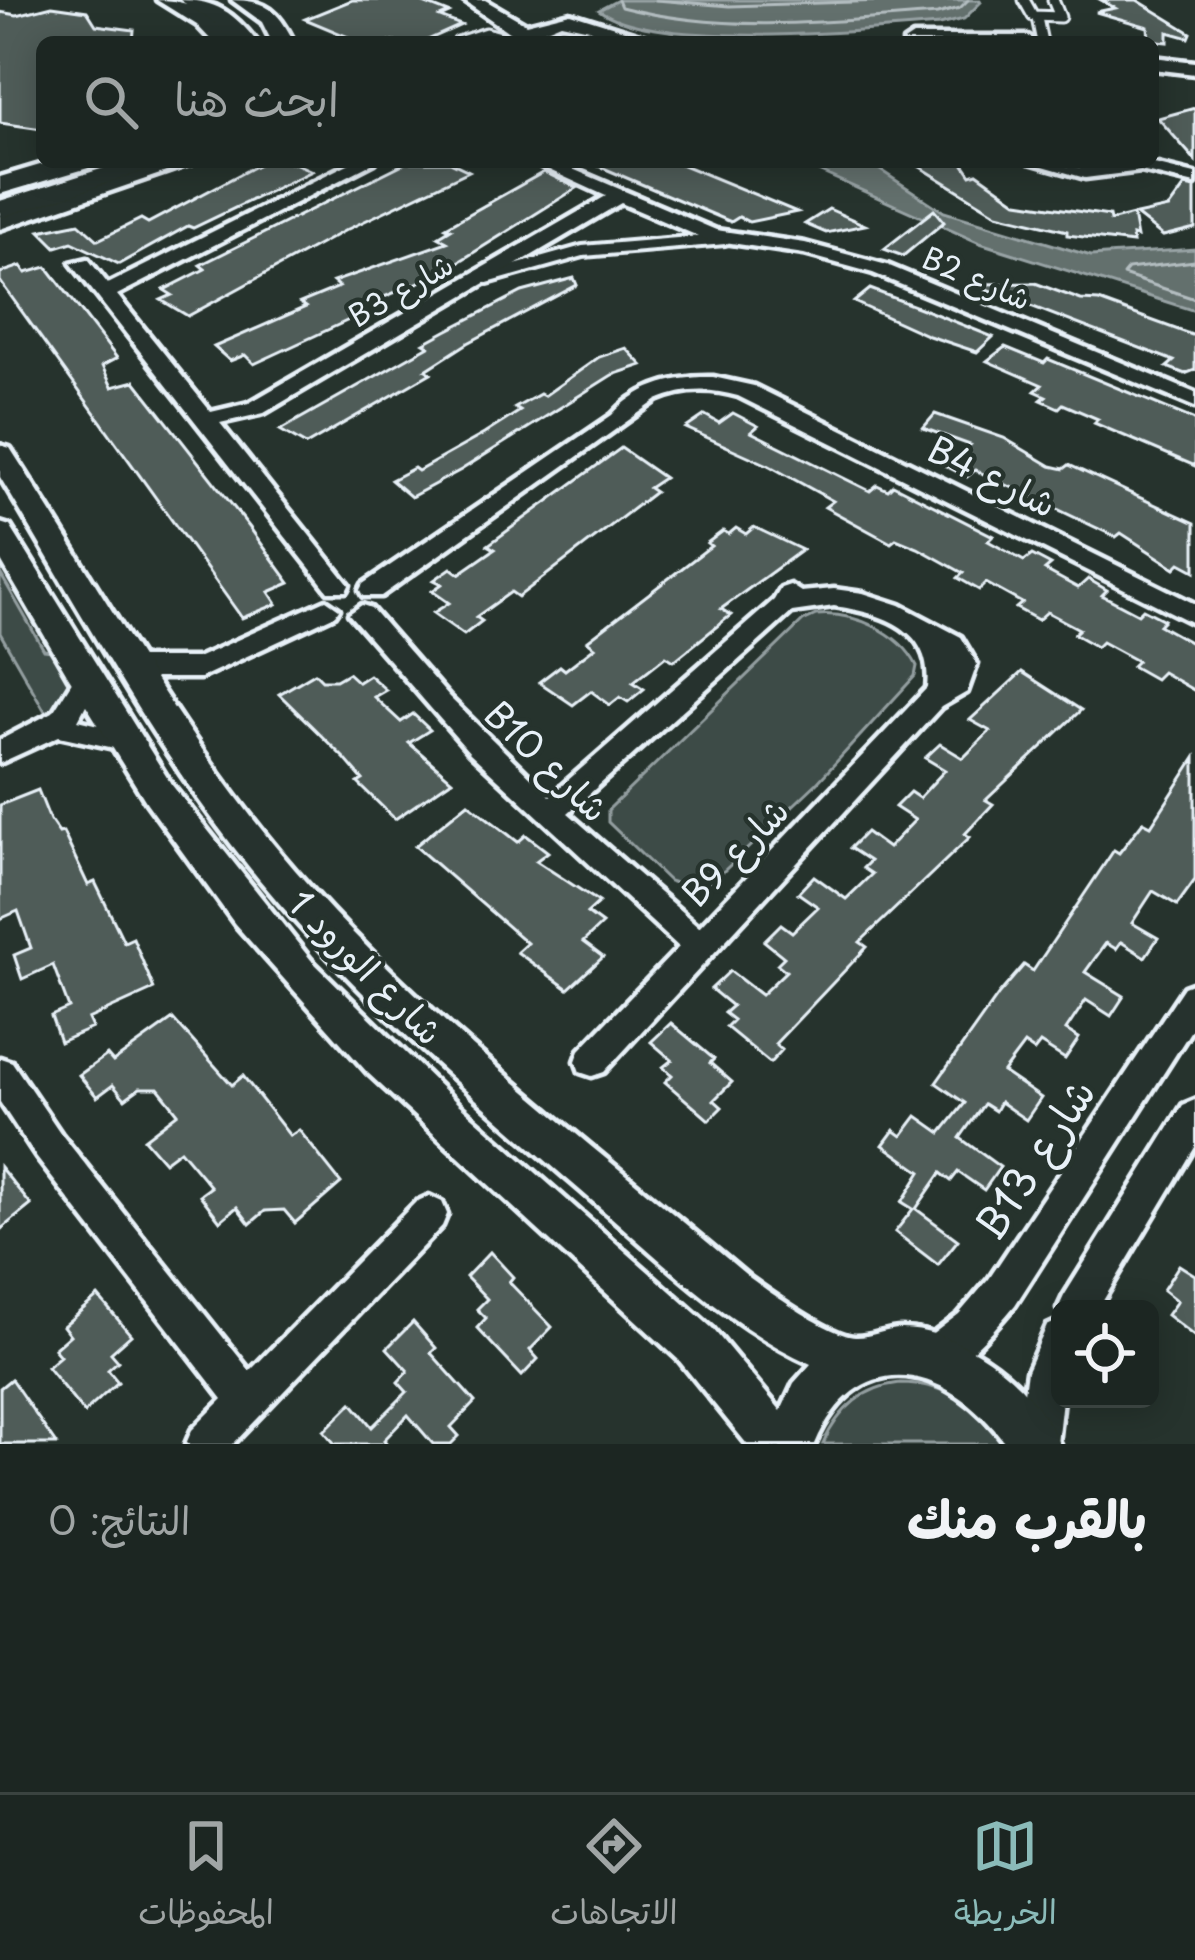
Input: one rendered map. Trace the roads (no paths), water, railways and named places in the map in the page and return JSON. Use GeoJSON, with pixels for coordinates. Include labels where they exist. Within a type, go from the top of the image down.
{"type":"FeatureCollection","features":[{"type":"Feature","properties":{"kind":"main road"},"geometry":{"type":"LineString","coordinates":[[168,0],[205,20],[220,36]]}},
{"type":"Feature","properties":{"kind":"main road"},"geometry":{"type":"LineString","coordinates":[[190,0],[222,17],[239,36]]}},
{"type":"Feature","properties":{"kind":"main road"},"geometry":{"type":"LineString","coordinates":[[243,0],[271,18],[281,36]]}},
{"type":"Feature","properties":{"kind":"main road"},"geometry":{"type":"LineString","coordinates":[[0,182],[38,168]]}},
{"type":"Feature","properties":{"kind":"main road"},"geometry":{"type":"LineString","coordinates":[[0,182],[55,168]]}},
{"type":"Feature","properties":{"kind":"main road"},"geometry":{"type":"LineString","coordinates":[[0,210],[130,168]]}},
{"type":"Feature","properties":{"kind":"street"},"geometry":{"type":"LineString","coordinates":[[472,0],[522,36]]}},
{"type":"Feature","properties":{"kind":"street"},"geometry":{"type":"LineString","coordinates":[[509,0],[589,21],[600,36]]}},
{"type":"Feature","properties":{"kind":"street"},"geometry":{"type":"LineString","coordinates":[[531,36],[541,22],[566,18]]}},
{"type":"Feature","properties":{"kind":"street"},"geometry":{"type":"LineString","coordinates":[[1159,52],[1195,55]]}},
{"type":"Feature","properties":{"kind":"street"},"geometry":{"type":"LineString","coordinates":[[1159,64],[1195,68]]}},
{"type":"Feature","properties":{"kind":"street"},"geometry":{"type":"LineString","coordinates":[[0,222],[166,168]]}},
{"type":"Feature","properties":{"kind":"street"},"geometry":{"type":"LineString","coordinates":[[105,292],[354,168]]}},
{"type":"Feature","properties":{"kind":"street","name":"B2 شارع"},"geometry":{"type":"LineString","coordinates":[[555,168],[726,239],[805,249],[880,269],[1195,401]]}},
{"type":"Feature","properties":{"kind":"street"},"geometry":{"type":"LineString","coordinates":[[1067,168],[1085,172],[1097,168]]}},
{"type":"Feature","properties":{"kind":"street"},"geometry":{"type":"LineString","coordinates":[[1152,168],[1195,179]]}},
{"type":"Feature","properties":{"kind":"street","name":"B3 شارع"},"geometry":{"type":"LineString","coordinates":[[207,420],[256,408],[619,196]]}},
{"type":"Feature","properties":{"kind":"street"},"geometry":{"type":"LineString","coordinates":[[81,263],[207,420],[342,617],[367,602]]}},
{"type":"Feature","properties":{"kind":"street","name":"B4 شارع"},"geometry":{"type":"LineString","coordinates":[[367,602],[622,416],[686,392],[724,392],[760,399],[1195,615]]}},
{"type":"Feature","properties":{"kind":"street","name":"شارع الورود 1"},"geometry":{"type":"LineString","coordinates":[[0,454],[224,809],[287,886],[425,1026],[734,1294],[787,1330],[856,1360],[894,1352],[934,1356],[993,1389],[1036,1444]]}},
{"type":"Feature","properties":{"kind":"street","name":"شارع الورود 1"},"geometry":{"type":"LineString","coordinates":[[0,533],[119,739],[201,857],[310,986],[447,1121],[715,1361],[756,1412],[773,1444]]}},
{"type":"Feature","properties":{"kind":"street","name":"B9 شارع"},"geometry":{"type":"LineString","coordinates":[[549,813],[783,606],[818,595],[872,602],[912,624],[935,646],[943,664],[943,682],[934,699],[592,1061]]}},
{"type":"Feature","properties":{"kind":"street"},"geometry":{"type":"LineString","coordinates":[[162,716],[200,668],[332,597]]}},
{"type":"Feature","properties":{"kind":"street","name":"B10 شارع"},"geometry":{"type":"LineString","coordinates":[[367,602],[462,730],[698,945]]}},
{"type":"Feature","properties":{"kind":"street"},"geometry":{"type":"LineString","coordinates":[[134,668],[200,668]]}},
{"type":"Feature","properties":{"kind":"street"},"geometry":{"type":"LineString","coordinates":[[0,752],[59,726],[77,704],[86,682]]}},
{"type":"Feature","properties":{"kind":"street"},"geometry":{"type":"LineString","coordinates":[[59,726],[119,739]]}},
{"type":"Feature","properties":{"kind":"street","name":"B13 شارع"},"geometry":{"type":"LineString","coordinates":[[934,1356],[971,1327],[1002,1292],[1195,997]]}},
{"type":"Feature","properties":{"kind":"street"},"geometry":{"type":"LineString","coordinates":[[0,1073],[50,1146],[248,1400]]}},
{"type":"Feature","properties":{"kind":"street"},"geometry":{"type":"LineString","coordinates":[[1082,1300],[1195,1116]]}},
{"type":"Feature","properties":{"kind":"street"},"geometry":{"type":"LineString","coordinates":[[206,1444],[429,1214]]}},
{"type":"Feature","properties":{"kind":"street"},"geometry":{"type":"LineString","coordinates":[[791,1444],[807,1403],[856,1360]]}},
{"type":"Feature","properties":{"kind":"street"},"geometry":{"type":"LineString","coordinates":[[1036,1444],[1051,1360]]}},
{"type":"Feature","properties":{"kind":"lane"},"geometry":{"type":"LineString","coordinates":[[1024,0],[1037,18],[1061,16],[1053,0]]}},
{"type":"Feature","properties":{"kind":"lane"},"geometry":{"type":"LineString","coordinates":[[1037,18],[1041,36]]}},
{"type":"Feature","properties":{"kind":"lane","name":"B2 شارع"},"geometry":{"type":"LineString","coordinates":[[466,286],[583,251],[726,239]]}},
{"type":"Feature","properties":{"kind":"water"},"geometry":{"type":"Polygon","coordinates":[[[618,0],[981,2],[964,19],[939,25],[763,35],[666,30],[627,23],[599,10],[618,0]]]}},
{"type":"Feature","properties":{"kind":"water"},"geometry":{"type":"Polygon","coordinates":[[[811,168],[877,168],[944,212],[1091,256],[1195,249],[1195,311],[980,243],[811,168]]]}}]}
